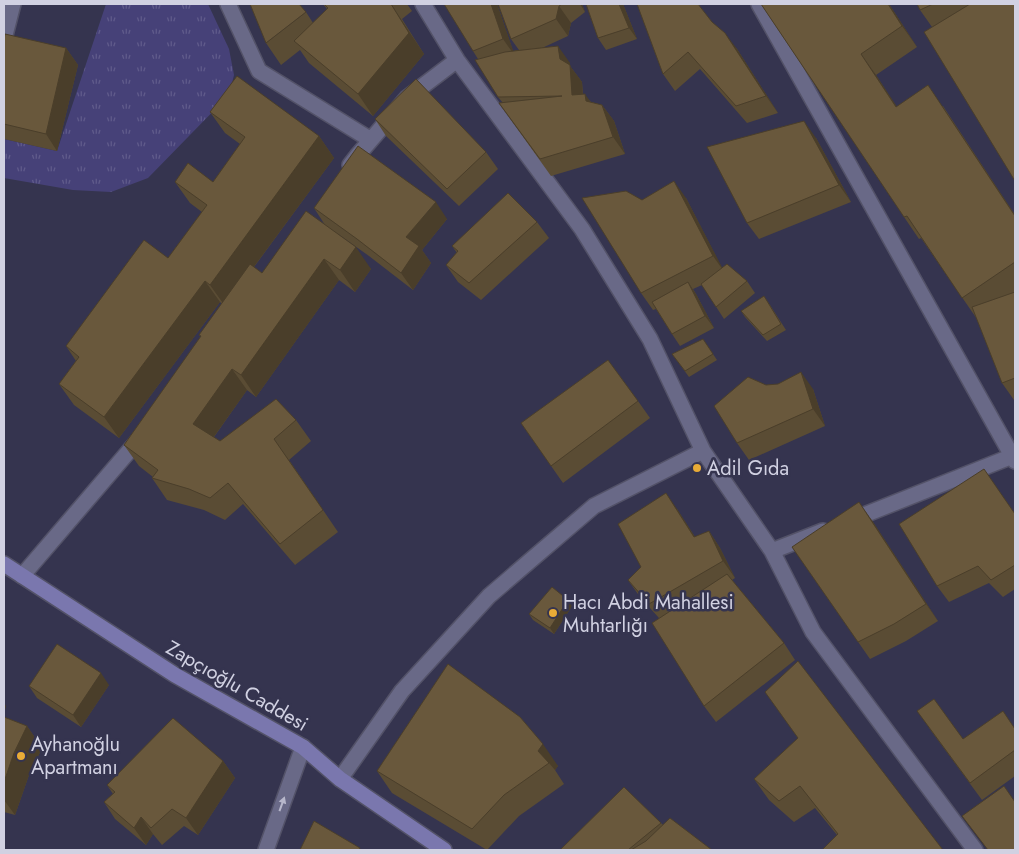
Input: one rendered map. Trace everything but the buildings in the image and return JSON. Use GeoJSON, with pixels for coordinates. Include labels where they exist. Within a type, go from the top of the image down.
{"type":"FeatureCollection","features":[{"type":"Feature","properties":{"kind":"main road","name":"Zapçıoğlu Caddesi"},"geometry":{"type":"LineString","coordinates":[[4,564],[175,675],[303,747],[340,779],[444,850]]}},
{"type":"Feature","properties":{"kind":"street"},"geometry":{"type":"LineString","coordinates":[[4,39],[13,4]]}},
{"type":"Feature","properties":{"kind":"street"},"geometry":{"type":"LineString","coordinates":[[228,4],[259,72],[371,140]]}},
{"type":"Feature","properties":{"kind":"street"},"geometry":{"type":"LineString","coordinates":[[423,4],[457,60],[582,228],[650,340],[703,451],[772,551],[813,632],[975,850]]}},
{"type":"Feature","properties":{"kind":"street"},"geometry":{"type":"LineString","coordinates":[[759,4],[1014,458],[772,551]]}},
{"type":"Feature","properties":{"kind":"street"},"geometry":{"type":"LineString","coordinates":[[341,178],[406,98],[457,60]]}},
{"type":"Feature","properties":{"kind":"street"},"geometry":{"type":"LineString","coordinates":[[22,576],[147,430]]}},
{"type":"Feature","properties":{"kind":"street"},"geometry":{"type":"LineString","coordinates":[[340,779],[402,691],[489,596],[594,506],[703,451]]}},
{"type":"Feature","properties":{"kind":"street"},"geometry":{"type":"LineString","coordinates":[[266,850],[303,747]]}},
{"type":"Feature","properties":{"kind":"green space"},"geometry":{"type":"Polygon","coordinates":[[[106,4],[208,4],[229,49],[234,75],[229,95],[148,178],[111,192],[73,190],[4,178],[4,139],[57,151],[106,4]]]}},
{"type":"Feature","properties":{"kind":"place","name":"Adil Gıda"},"geometry":{"type":"Point","coordinates":[697,468]}},
{"type":"Feature","properties":{"kind":"place","name":"Hacı Abdi Mahallesi Muhtarlığı"},"geometry":{"type":"Point","coordinates":[553,613]}},
{"type":"Feature","properties":{"kind":"place","name":"Ayhanoğlu Apartmanı"},"geometry":{"type":"Point","coordinates":[21,756]}}]}
